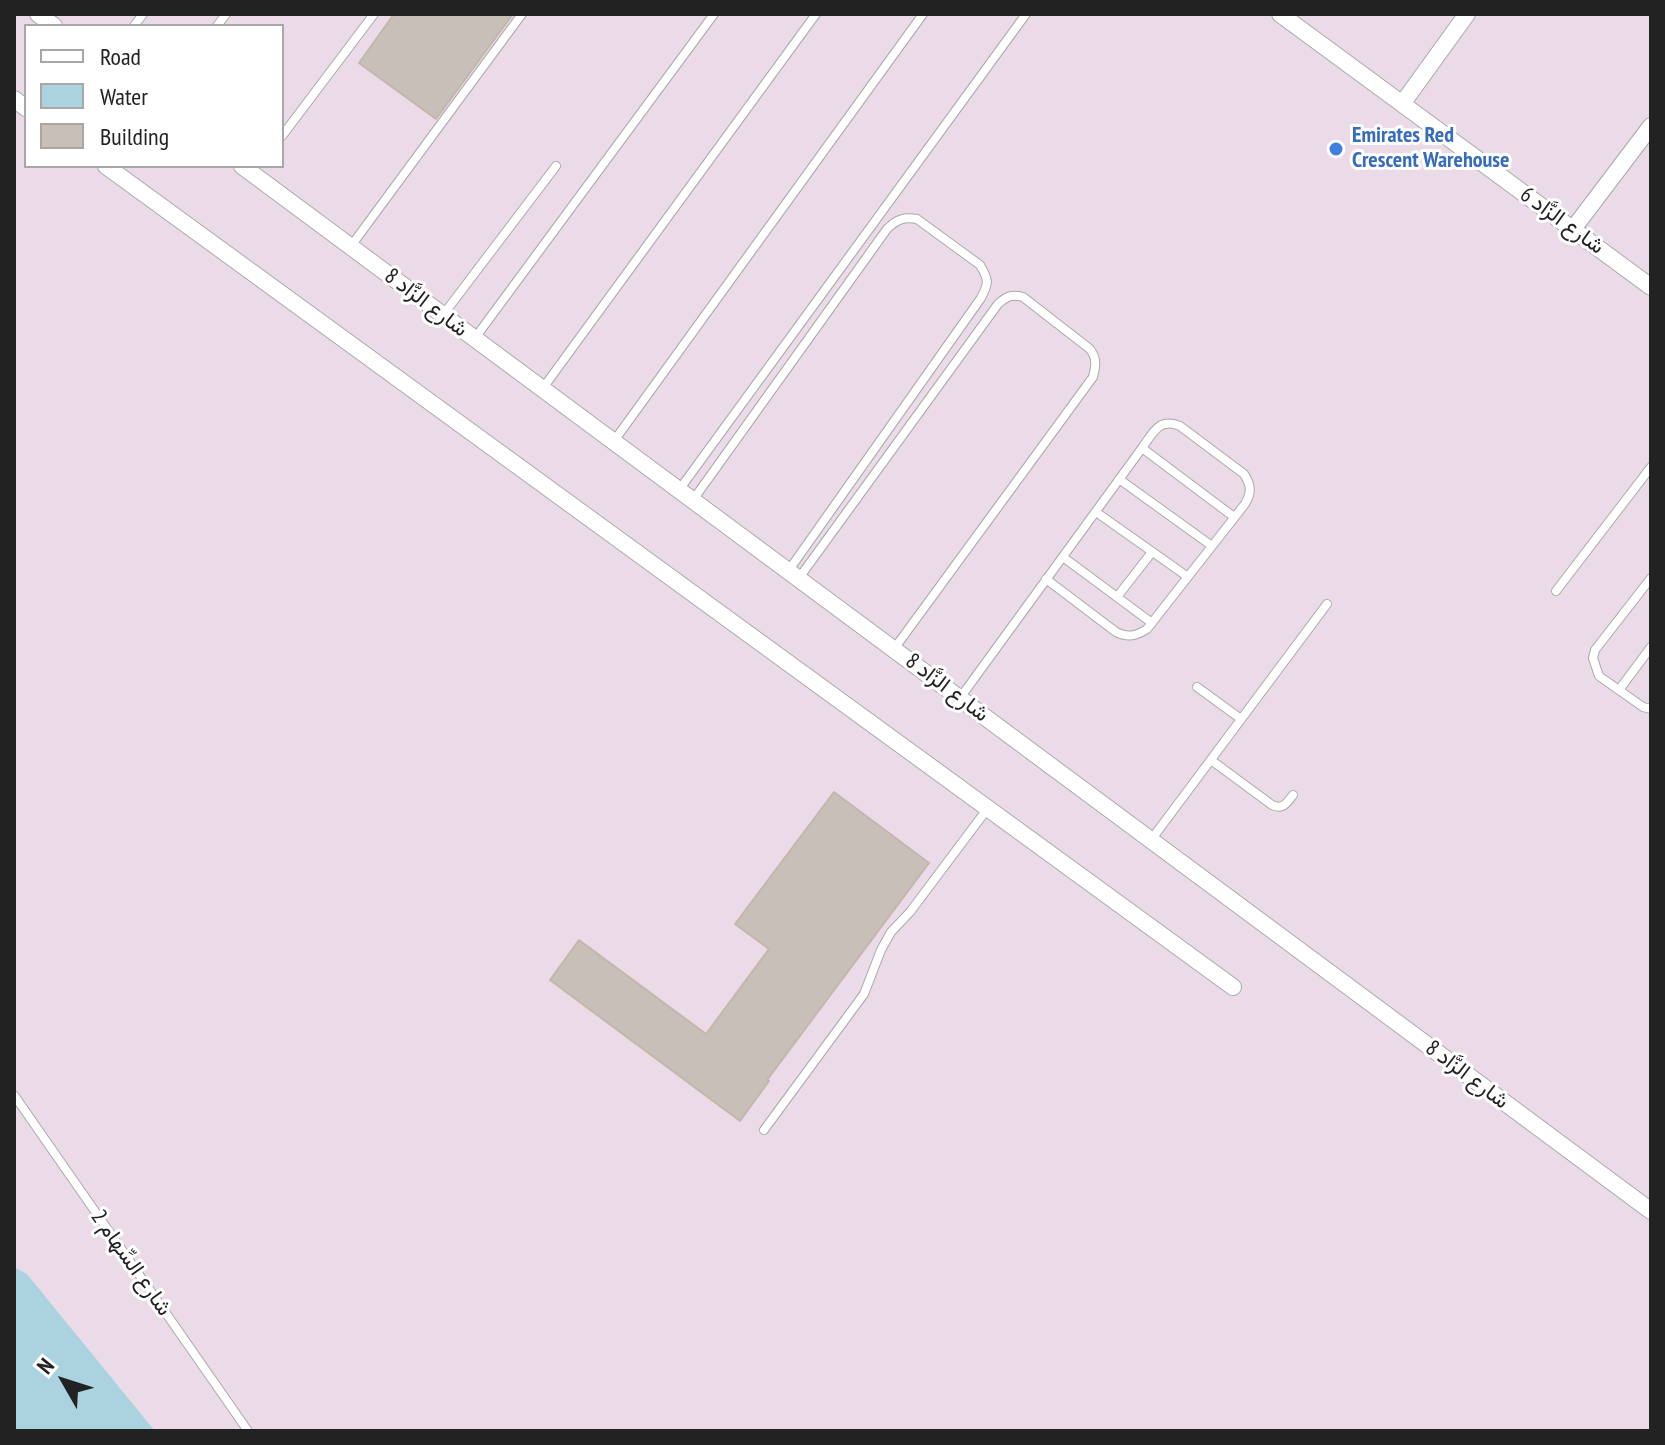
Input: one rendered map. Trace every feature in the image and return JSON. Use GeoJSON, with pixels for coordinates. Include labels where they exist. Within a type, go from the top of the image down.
{"type":"FeatureCollection","features":[{"type":"Feature","properties":{"kind":"street","name":"شارع الزَّاد 6"},"geometry":{"type":"LineString","coordinates":[[1280,14],[1651,287]]}},
{"type":"Feature","properties":{"kind":"street"},"geometry":{"type":"LineString","coordinates":[[1402,104],[1467,14]]}},
{"type":"Feature","properties":{"kind":"street"},"geometry":{"type":"LineString","coordinates":[[1573,229],[1651,126]]}},
{"type":"Feature","properties":{"kind":"street"},"geometry":{"type":"LineString","coordinates":[[109,168],[1233,987]]}},
{"type":"Feature","properties":{"kind":"street","name":"شارع الزَّاد 8"},"geometry":{"type":"LineString","coordinates":[[252,169],[350,247],[1651,1211]]}},
{"type":"Feature","properties":{"kind":"lane"},"geometry":{"type":"LineString","coordinates":[[284,133],[374,14]]}},
{"type":"Feature","properties":{"kind":"lane"},"geometry":{"type":"LineString","coordinates":[[350,247],[522,14]]}},
{"type":"Feature","properties":{"kind":"lane"},"geometry":{"type":"LineString","coordinates":[[474,339],[714,14]]}},
{"type":"Feature","properties":{"kind":"lane"},"geometry":{"type":"LineString","coordinates":[[542,389],[816,14]]}},
{"type":"Feature","properties":{"kind":"lane"},"geometry":{"type":"LineString","coordinates":[[614,442],[923,14]]}},
{"type":"Feature","properties":{"kind":"lane"},"geometry":{"type":"LineString","coordinates":[[679,490],[1026,14]]}},
{"type":"Feature","properties":{"kind":"lane"},"geometry":{"type":"LineString","coordinates":[[443,316],[556,166]]}},
{"type":"Feature","properties":{"kind":"lane"},"geometry":{"type":"LineString","coordinates":[[693,500],[896,220],[908,217],[917,219],[980,265],[988,285],[981,298],[794,574]]}},
{"type":"Feature","properties":{"kind":"lane"},"geometry":{"type":"LineString","coordinates":[[794,574],[998,304],[1006,297],[1023,297],[1090,349],[1096,358],[1093,377],[894,649]]}},
{"type":"Feature","properties":{"kind":"lane"},"geometry":{"type":"LineString","coordinates":[[960,698],[1046,579],[1096,512],[1119,479],[1164,423],[1180,426],[1244,474],[1251,484],[1250,496],[1152,623],[1137,635],[1125,636],[1116,632],[1046,579]]}},
{"type":"Feature","properties":{"kind":"lane"},"geometry":{"type":"LineString","coordinates":[[1142,448],[1234,517]]}},
{"type":"Feature","properties":{"kind":"lane"},"geometry":{"type":"LineString","coordinates":[[1556,591],[1651,467]]}},
{"type":"Feature","properties":{"kind":"lane"},"geometry":{"type":"LineString","coordinates":[[1119,479],[1212,546]]}},
{"type":"Feature","properties":{"kind":"lane"},"geometry":{"type":"LineString","coordinates":[[1096,512],[1188,577]]}},
{"type":"Feature","properties":{"kind":"lane"},"geometry":{"type":"LineString","coordinates":[[1117,597],[1152,552]]}},
{"type":"Feature","properties":{"kind":"lane"},"geometry":{"type":"LineString","coordinates":[[1063,557],[1152,623]]}},
{"type":"Feature","properties":{"kind":"lane"},"geometry":{"type":"LineString","coordinates":[[1651,578],[1595,650],[1593,658],[1599,676],[1643,707],[1651,709]]}},
{"type":"Feature","properties":{"kind":"lane"},"geometry":{"type":"LineString","coordinates":[[1151,840],[1327,604]]}},
{"type":"Feature","properties":{"kind":"lane"},"geometry":{"type":"LineString","coordinates":[[1619,690],[1651,647]]}},
{"type":"Feature","properties":{"kind":"lane"},"geometry":{"type":"LineString","coordinates":[[1197,687],[1241,719]]}},
{"type":"Feature","properties":{"kind":"lane"},"geometry":{"type":"LineString","coordinates":[[1211,760],[1278,807],[1286,805],[1293,795]]}},
{"type":"Feature","properties":{"kind":"lane"},"geometry":{"type":"LineString","coordinates":[[764,1130],[864,994],[891,932],[910,912],[988,808]]}},
{"type":"Feature","properties":{"kind":"lane","name":"شارع السِّهام 2"},"geometry":{"type":"LineString","coordinates":[[14,1095],[248,1431]]}},
{"type":"Feature","properties":{"kind":"shaded area"},"geometry":{"type":"Polygon","coordinates":[[[14,14],[1651,14],[1651,1431],[155,1431],[27,1274],[14,1267],[14,14]]]}},
{"type":"Feature","properties":{"kind":"water"},"geometry":{"type":"Polygon","coordinates":[[[14,1267],[27,1274],[155,1431],[14,1431],[14,1267]]]}},
{"type":"Feature","properties":{"kind":"building"},"geometry":{"type":"Polygon","coordinates":[[[394,14],[513,14],[436,119],[359,63],[394,14]]]}},
{"type":"Feature","properties":{"kind":"building"},"geometry":{"type":"Polygon","coordinates":[[[834,792],[929,863],[767,1080],[740,1121],[550,980],[579,940],[706,1034],[769,949],[735,924],[834,792]]]}},
{"type":"Feature","properties":{"kind":"place","name":"Emirates Red Crescent Warehouse"},"geometry":{"type":"Point","coordinates":[1336,149]}}]}
